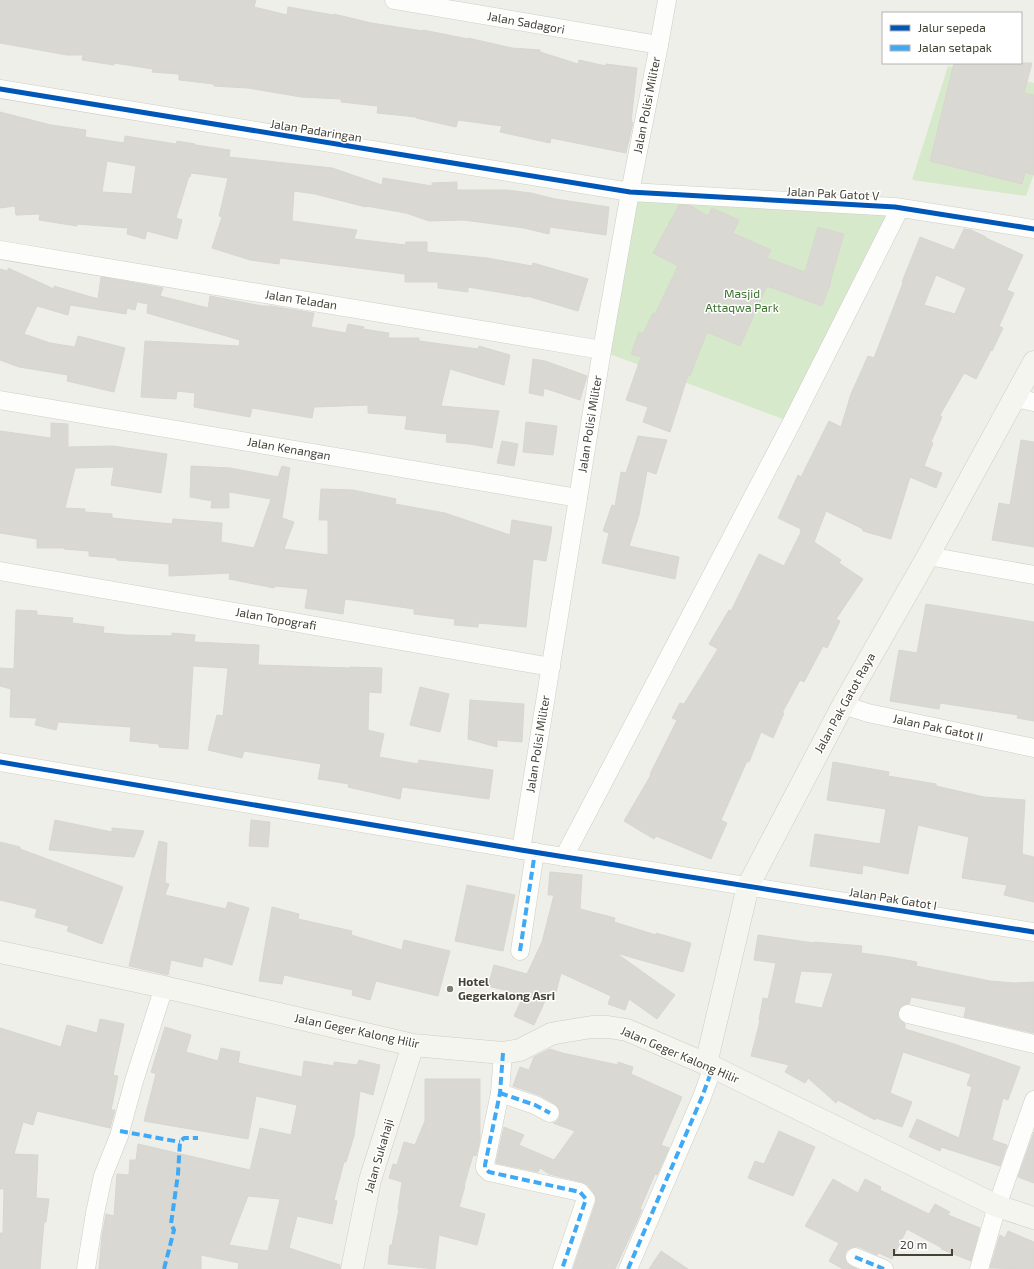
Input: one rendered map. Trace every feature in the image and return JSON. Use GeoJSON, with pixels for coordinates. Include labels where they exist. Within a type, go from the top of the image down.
{"type":"FeatureCollection","features":[{"type":"Feature","properties":{"kind":"main road","name":"Jalan Pak Gatot Raya"},"geometry":{"type":"LineString","coordinates":[[710,1066],[748,886],[843,705],[928,556],[1025,400],[1034,362]]}},
{"type":"Feature","properties":{"kind":"main road","name":"Jalan Geger Kalong Hilir"},"geometry":{"type":"LineString","coordinates":[[0,952],[164,987],[413,1045],[504,1053],[520,1050],[556,1033],[592,1027],[608,1027],[627,1030],[710,1066],[997,1206],[1034,1218]]}},
{"type":"Feature","properties":{"kind":"main road","name":"Jalan Sukahaji"},"geometry":{"type":"LineString","coordinates":[[352,1269],[370,1180],[413,1045]]}},
{"type":"Feature","properties":{"kind":"street","name":"Jalan Sadagori"},"geometry":{"type":"LineString","coordinates":[[394,0],[659,45]]}},
{"type":"Feature","properties":{"kind":"street","name":"Jalan Polisi Militer"},"geometry":{"type":"LineString","coordinates":[[520,951],[528,851],[551,667],[602,350],[630,192],[667,0]]}},
{"type":"Feature","properties":{"kind":"street","name":"Jalan Padaringan"},"geometry":{"type":"LineString","coordinates":[[0,89],[630,192]]}},
{"type":"Feature","properties":{"kind":"street","name":"Jalan Pak Gatot V"},"geometry":{"type":"LineString","coordinates":[[630,192],[900,208],[1034,229]]}},
{"type":"Feature","properties":{"kind":"street"},"geometry":{"type":"LineString","coordinates":[[564,857],[791,424],[900,208]]}},
{"type":"Feature","properties":{"kind":"street","name":"Jalan Teladan"},"geometry":{"type":"LineString","coordinates":[[0,250],[602,350]]}},
{"type":"Feature","properties":{"kind":"street","name":"Jalan Kenangan"},"geometry":{"type":"LineString","coordinates":[[0,400],[578,498]]}},
{"type":"Feature","properties":{"kind":"street"},"geometry":{"type":"LineString","coordinates":[[928,556],[1034,574]]}},
{"type":"Feature","properties":{"kind":"street","name":"Jalan Topografi"},"geometry":{"type":"LineString","coordinates":[[0,571],[551,667]]}},
{"type":"Feature","properties":{"kind":"street","name":"Jalan Pak Gatot II"},"geometry":{"type":"LineString","coordinates":[[843,705],[868,712],[1034,748]]}},
{"type":"Feature","properties":{"kind":"street","name":"Jalan Pak Gatot I"},"geometry":{"type":"LineString","coordinates":[[0,762],[564,857],[1034,932]]}},
{"type":"Feature","properties":{"kind":"street"},"geometry":{"type":"LineString","coordinates":[[86,1269],[95,1212],[103,1176],[119,1136],[134,1081],[164,987]]}},
{"type":"Feature","properties":{"kind":"street"},"geometry":{"type":"LineString","coordinates":[[908,1014],[1034,1044]]}},
{"type":"Feature","properties":{"kind":"street"},"geometry":{"type":"LineString","coordinates":[[504,1053],[500,1093],[485,1165],[487,1170],[580,1192],[586,1199],[562,1269]]}},
{"type":"Feature","properties":{"kind":"street"},"geometry":{"type":"LineString","coordinates":[[628,1269],[702,1097],[710,1066]]}},
{"type":"Feature","properties":{"kind":"street"},"geometry":{"type":"LineString","coordinates":[[500,1093],[535,1104],[550,1113]]}},
{"type":"Feature","properties":{"kind":"street"},"geometry":{"type":"LineString","coordinates":[[980,1269],[997,1206],[1034,1100]]}},
{"type":"Feature","properties":{"kind":"street"},"geometry":{"type":"LineString","coordinates":[[854,1257],[884,1269]]}},
{"type":"Feature","properties":{"kind":"green space"},"geometry":{"type":"Polygon","coordinates":[[[948,66],[1034,83],[1034,174],[1026,196],[912,180],[948,66]]]}},
{"type":"Feature","properties":{"kind":"green space","name":"Masjid Attaqwa Park"},"geometry":{"type":"Polygon","coordinates":[[[631,197],[896,212],[788,421],[607,353],[631,197]]]}},
{"type":"Feature","properties":{"kind":"building"},"geometry":{"type":"Polygon","coordinates":[[[0,0],[256,0],[254,7],[287,15],[288,7],[334,14],[371,23],[468,38],[512,48],[540,50],[540,52],[578,64],[579,60],[606,66],[606,64],[637,68],[631,122],[633,122],[626,153],[551,138],[550,143],[500,132],[502,126],[458,120],[456,127],[416,117],[377,113],[378,106],[341,102],[341,99],[301,97],[248,88],[214,86],[214,84],[179,80],[179,74],[152,72],[153,69],[82,60],[83,55],[67,55],[0,43],[0,0]]]}},
{"type":"Feature","properties":{"kind":"building"},"geometry":{"type":"Polygon","coordinates":[[[1032,63],[1024,93],[1034,95],[1034,175],[1025,172],[1022,184],[930,161],[954,64],[1032,63]]]}},
{"type":"Feature","properties":{"kind":"building"},"geometry":{"type":"Polygon","coordinates":[[[0,112],[51,125],[86,130],[85,137],[124,143],[125,136],[176,144],[177,141],[230,150],[229,157],[332,168],[382,185],[383,178],[432,186],[432,183],[457,182],[457,190],[507,190],[609,207],[606,235],[550,227],[549,234],[524,228],[463,220],[429,221],[406,213],[366,207],[315,194],[294,191],[292,221],[357,230],[354,239],[405,245],[406,242],[427,242],[427,252],[487,258],[532,266],[533,263],[588,279],[578,311],[527,296],[468,287],[468,292],[438,288],[438,282],[405,282],[405,274],[280,258],[279,264],[250,260],[212,248],[222,217],[219,216],[228,178],[191,173],[176,218],[182,220],[177,239],[147,231],[145,239],[127,234],[128,228],[77,224],[77,226],[39,220],[40,214],[16,215],[15,206],[0,208],[0,112]],[[107,161],[102,192],[132,194],[136,166],[107,161]]]}},
{"type":"Feature","properties":{"kind":"building"},"geometry":{"type":"Polygon","coordinates":[[[679,205],[691,206],[708,216],[712,208],[739,220],[733,233],[771,250],[767,258],[805,272],[818,227],[844,234],[831,282],[822,306],[767,286],[740,346],[707,332],[690,376],[688,375],[670,432],[643,422],[648,407],[626,400],[641,357],[631,354],[639,332],[643,334],[653,313],[655,314],[678,266],[653,253],[679,205]]]}},
{"type":"Feature","properties":{"kind":"building"},"geometry":{"type":"Polygon","coordinates":[[[964,229],[971,230],[1023,255],[1007,290],[1014,293],[999,326],[1003,328],[992,351],[991,350],[976,379],[964,373],[940,415],[942,417],[931,442],[933,443],[924,466],[942,473],[936,488],[910,477],[891,539],[863,531],[863,529],[826,511],[814,542],[841,560],[839,563],[863,579],[836,619],[840,621],[827,648],[823,646],[804,682],[800,680],[782,713],[784,713],[773,738],[761,732],[749,762],[747,761],[721,820],[727,823],[711,859],[656,836],[654,839],[624,821],[651,775],[650,774],[677,720],[672,718],[680,703],[684,704],[718,649],[709,644],[729,610],[731,611],[759,554],[784,566],[801,532],[801,529],[778,518],[798,475],[801,477],[829,421],[841,427],[851,394],[868,356],[874,358],[920,237],[954,250],[964,229]],[[936,275],[924,305],[955,314],[966,288],[936,275]]]}},
{"type":"Feature","properties":{"kind":"building"},"geometry":{"type":"Polygon","coordinates":[[[8,268],[54,289],[54,286],[98,299],[101,277],[163,288],[160,296],[208,308],[210,296],[262,306],[271,306],[314,313],[311,327],[346,333],[348,324],[364,327],[363,329],[389,333],[388,338],[419,338],[419,341],[478,349],[479,346],[510,355],[504,385],[450,369],[441,406],[499,411],[492,448],[446,442],[447,434],[405,429],[407,416],[368,413],[368,405],[314,407],[312,418],[252,408],[250,417],[194,407],[195,393],[177,391],[176,399],[141,397],[145,341],[239,346],[240,340],[147,313],[148,304],[137,302],[135,310],[127,308],[126,314],[70,305],[68,315],[37,306],[24,334],[50,343],[75,347],[78,336],[125,348],[114,392],[67,381],[68,375],[19,367],[0,360],[0,269],[8,271],[8,268]]]}},
{"type":"Feature","properties":{"kind":"building"},"geometry":{"type":"Polygon","coordinates":[[[533,359],[545,361],[587,376],[580,400],[544,388],[543,396],[529,393],[533,359]]]}},
{"type":"Feature","properties":{"kind":"building"},"geometry":{"type":"Polygon","coordinates":[[[526,422],[557,426],[553,455],[523,452],[526,422]]]}},
{"type":"Feature","properties":{"kind":"building"},"geometry":{"type":"Polygon","coordinates":[[[51,423],[68,424],[68,447],[113,446],[167,454],[161,493],[111,485],[114,467],[75,468],[65,508],[85,509],[85,512],[112,514],[112,518],[172,524],[173,519],[222,523],[221,542],[254,548],[271,499],[229,492],[229,508],[211,508],[212,501],[190,497],[191,466],[230,468],[278,477],[282,466],[290,468],[282,518],[294,522],[284,549],[328,555],[328,520],[319,520],[321,489],[353,490],[396,499],[395,504],[445,513],[510,535],[512,520],[552,527],[546,561],[533,559],[526,627],[478,623],[478,627],[454,625],[455,619],[414,614],[414,609],[345,599],[343,614],[305,608],[308,589],[275,586],[274,588],[229,579],[230,573],[169,576],[169,564],[89,556],[89,551],[64,548],[37,548],[37,539],[0,533],[0,431],[51,438],[51,423]]]}},
{"type":"Feature","properties":{"kind":"building"},"geometry":{"type":"Polygon","coordinates":[[[638,436],[667,440],[656,474],[647,471],[639,515],[629,546],[679,557],[675,579],[602,563],[609,533],[603,531],[612,505],[615,506],[621,472],[626,473],[638,436]]]}},
{"type":"Feature","properties":{"kind":"building"},"geometry":{"type":"Polygon","coordinates":[[[1021,440],[1034,442],[1034,547],[992,540],[999,503],[1010,505],[1021,440]]]}},
{"type":"Feature","properties":{"kind":"building"},"geometry":{"type":"Polygon","coordinates":[[[502,441],[518,444],[514,466],[497,463],[502,441]]]}},
{"type":"Feature","properties":{"kind":"building"},"geometry":{"type":"Polygon","coordinates":[[[926,604],[1034,622],[1034,721],[1017,718],[1018,715],[940,703],[939,709],[890,701],[899,650],[917,653],[926,604]]]}},
{"type":"Feature","properties":{"kind":"building"},"geometry":{"type":"Polygon","coordinates":[[[16,610],[37,611],[37,615],[73,618],[72,623],[104,627],[103,633],[172,636],[172,633],[195,635],[194,642],[259,645],[258,665],[382,668],[381,693],[369,692],[368,730],[384,734],[379,757],[418,764],[419,760],[493,770],[489,799],[402,787],[400,799],[348,787],[349,784],[318,779],[321,764],[244,751],[242,758],[208,750],[217,715],[223,716],[228,668],[193,666],[188,749],[159,747],[159,744],[130,741],[131,727],[58,722],[56,730],[35,725],[37,718],[10,717],[11,689],[0,686],[0,668],[14,669],[16,610]]]}},
{"type":"Feature","properties":{"kind":"building"},"geometry":{"type":"Polygon","coordinates":[[[420,687],[449,694],[440,732],[410,725],[420,687]]]}},
{"type":"Feature","properties":{"kind":"building"},"geometry":{"type":"Polygon","coordinates":[[[470,700],[524,704],[522,742],[497,740],[497,747],[468,739],[470,700]]]}},
{"type":"Feature","properties":{"kind":"building"},"geometry":{"type":"Polygon","coordinates":[[[833,762],[889,772],[888,776],[936,784],[936,786],[984,797],[1025,800],[1022,854],[1034,857],[1034,902],[1004,895],[1007,885],[962,878],[969,837],[918,825],[908,874],[863,865],[862,874],[810,866],[815,834],[880,844],[886,809],[827,800],[833,762]]]}},
{"type":"Feature","properties":{"kind":"building"},"geometry":{"type":"Polygon","coordinates":[[[55,820],[112,832],[112,828],[144,831],[134,857],[49,850],[55,820]]]}},
{"type":"Feature","properties":{"kind":"building"},"geometry":{"type":"Polygon","coordinates":[[[251,820],[270,822],[268,847],[249,846],[251,820]]]}},
{"type":"Feature","properties":{"kind":"building"},"geometry":{"type":"Polygon","coordinates":[[[159,841],[167,843],[165,883],[169,884],[165,895],[226,909],[228,902],[249,908],[232,965],[204,957],[202,967],[171,960],[168,975],[129,966],[159,841]]]}},
{"type":"Feature","properties":{"kind":"building"},"geometry":{"type":"Polygon","coordinates":[[[0,842],[20,847],[20,849],[123,887],[102,944],[67,931],[69,926],[35,917],[37,909],[0,900],[0,842]]]}},
{"type":"Feature","properties":{"kind":"building"},"geometry":{"type":"Polygon","coordinates":[[[550,872],[582,875],[580,909],[615,918],[614,922],[656,935],[656,933],[691,943],[683,972],[616,953],[675,995],[657,1019],[629,999],[625,1010],[608,1004],[611,996],[561,973],[556,992],[550,990],[534,1025],[514,1016],[524,995],[488,986],[494,965],[527,974],[542,942],[554,895],[548,895],[550,872]]]}},
{"type":"Feature","properties":{"kind":"building"},"geometry":{"type":"Polygon","coordinates":[[[467,885],[515,895],[503,951],[455,941],[467,885]]]}},
{"type":"Feature","properties":{"kind":"building"},"geometry":{"type":"Polygon","coordinates":[[[272,907],[299,914],[298,919],[352,931],[351,935],[402,950],[404,940],[450,951],[438,996],[376,981],[370,1000],[352,995],[353,990],[284,975],[282,984],[259,981],[272,907]]]}},
{"type":"Feature","properties":{"kind":"building"},"geometry":{"type":"Polygon","coordinates":[[[758,935],[814,943],[862,946],[861,953],[917,962],[916,966],[990,981],[1014,983],[1034,982],[1034,1033],[964,1017],[966,1007],[911,997],[909,1004],[905,1004],[898,1012],[898,1017],[905,1024],[905,1029],[1020,1067],[1008,1100],[1003,1098],[992,1140],[1007,1145],[1000,1166],[941,1147],[940,1151],[909,1137],[917,1119],[959,1138],[972,1087],[967,1085],[971,1074],[903,1052],[890,1093],[912,1102],[902,1127],[876,1118],[875,1120],[838,1100],[836,1103],[808,1078],[805,1083],[785,1072],[789,1065],[751,1056],[760,1021],[763,998],[768,999],[776,963],[754,960],[758,935]],[[801,971],[794,1003],[822,1008],[833,973],[801,971]]]}},
{"type":"Feature","properties":{"kind":"building"},"geometry":{"type":"Polygon","coordinates":[[[100,1019],[124,1024],[113,1075],[118,1076],[111,1110],[115,1110],[110,1128],[37,1111],[33,1125],[23,1122],[14,1154],[38,1155],[36,1198],[49,1199],[46,1222],[44,1222],[40,1269],[0,1269],[0,1233],[3,1233],[4,1189],[0,1189],[0,1028],[61,1047],[67,1025],[97,1033],[100,1019]]]}},
{"type":"Feature","properties":{"kind":"building"},"geometry":{"type":"Polygon","coordinates":[[[165,1027],[191,1035],[186,1052],[218,1061],[221,1048],[240,1052],[238,1063],[302,1077],[304,1061],[334,1066],[334,1062],[357,1065],[359,1060],[380,1065],[373,1095],[360,1091],[354,1136],[346,1162],[344,1162],[334,1200],[337,1201],[332,1224],[297,1216],[289,1248],[340,1265],[340,1269],[238,1269],[239,1263],[201,1255],[201,1269],[99,1269],[106,1214],[114,1216],[117,1174],[129,1175],[130,1160],[136,1160],[138,1144],[250,1170],[260,1128],[291,1135],[297,1105],[256,1096],[248,1139],[144,1121],[156,1074],[151,1072],[165,1027]],[[248,1196],[229,1245],[268,1251],[280,1199],[248,1196]]]}},
{"type":"Feature","properties":{"kind":"building"},"geometry":{"type":"Polygon","coordinates":[[[550,1049],[618,1065],[618,1062],[633,1067],[631,1074],[682,1097],[661,1145],[669,1148],[657,1175],[655,1174],[640,1209],[642,1210],[615,1269],[573,1269],[596,1202],[596,1197],[588,1185],[582,1182],[549,1174],[540,1168],[538,1172],[496,1163],[504,1127],[524,1135],[519,1145],[554,1160],[575,1131],[553,1123],[559,1118],[560,1113],[559,1108],[555,1104],[539,1095],[513,1086],[520,1067],[529,1070],[534,1057],[550,1049]]]}},
{"type":"Feature","properties":{"kind":"building"},"geometry":{"type":"Polygon","coordinates":[[[425,1079],[480,1079],[480,1139],[476,1156],[473,1155],[459,1207],[485,1214],[477,1245],[439,1235],[435,1269],[388,1264],[390,1245],[392,1245],[399,1209],[402,1182],[389,1178],[393,1164],[397,1165],[404,1142],[415,1145],[425,1121],[425,1079]]]}},
{"type":"Feature","properties":{"kind":"building"},"geometry":{"type":"Polygon","coordinates":[[[779,1131],[815,1147],[793,1196],[748,1178],[755,1161],[764,1164],[779,1131]]]}},
{"type":"Feature","properties":{"kind":"building"},"geometry":{"type":"Polygon","coordinates":[[[1034,1132],[1034,1183],[1018,1177],[1034,1132]]]}},
{"type":"Feature","properties":{"kind":"building"},"geometry":{"type":"Polygon","coordinates":[[[833,1179],[858,1193],[865,1179],[881,1187],[880,1190],[929,1214],[935,1204],[950,1212],[948,1215],[980,1228],[971,1261],[941,1249],[942,1248],[907,1229],[892,1259],[879,1253],[877,1255],[859,1247],[854,1247],[848,1249],[845,1253],[845,1258],[847,1264],[857,1269],[843,1269],[829,1261],[839,1243],[805,1226],[833,1179]]]}},
{"type":"Feature","properties":{"kind":"building"},"geometry":{"type":"Polygon","coordinates":[[[1008,1231],[1034,1242],[1034,1269],[990,1268],[1000,1235],[1005,1238],[1008,1231]]]}},
{"type":"Feature","properties":{"kind":"building"},"geometry":{"type":"Polygon","coordinates":[[[661,1251],[688,1269],[649,1269],[661,1251]]]}},
{"type":"Feature","properties":{"kind":"marked path"},"geometry":{"type":"LineString","coordinates":[[520,951],[535,852]]}},
{"type":"Feature","properties":{"kind":"marked path"},"geometry":{"type":"LineString","coordinates":[[503,1053],[500,1093],[485,1168],[489,1172],[580,1192],[586,1199],[562,1269]]}},
{"type":"Feature","properties":{"kind":"marked path"},"geometry":{"type":"LineString","coordinates":[[628,1269],[702,1097],[713,1067]]}},
{"type":"Feature","properties":{"kind":"marked path"},"geometry":{"type":"LineString","coordinates":[[500,1093],[535,1105],[550,1113]]}},
{"type":"Feature","properties":{"kind":"marked path"},"geometry":{"type":"LineString","coordinates":[[120,1131],[180,1142]]}},
{"type":"Feature","properties":{"kind":"marked path"},"geometry":{"type":"LineString","coordinates":[[164,1269],[174,1230],[171,1224],[178,1174],[180,1142],[184,1138],[198,1138]]}},
{"type":"Feature","properties":{"kind":"marked path"},"geometry":{"type":"LineString","coordinates":[[855,1257],[884,1269]]}},
{"type":"Feature","properties":{"kind":"cycle path"},"geometry":{"type":"LineString","coordinates":[[0,89],[630,192],[895,207],[1034,229]]}},
{"type":"Feature","properties":{"kind":"cycle path"},"geometry":{"type":"LineString","coordinates":[[0,762],[521,850],[1034,932]]}},
{"type":"Feature","properties":{"kind":"place","name":"Hotel Gegerkalong Asri"},"geometry":{"type":"Point","coordinates":[450,989]}}]}
